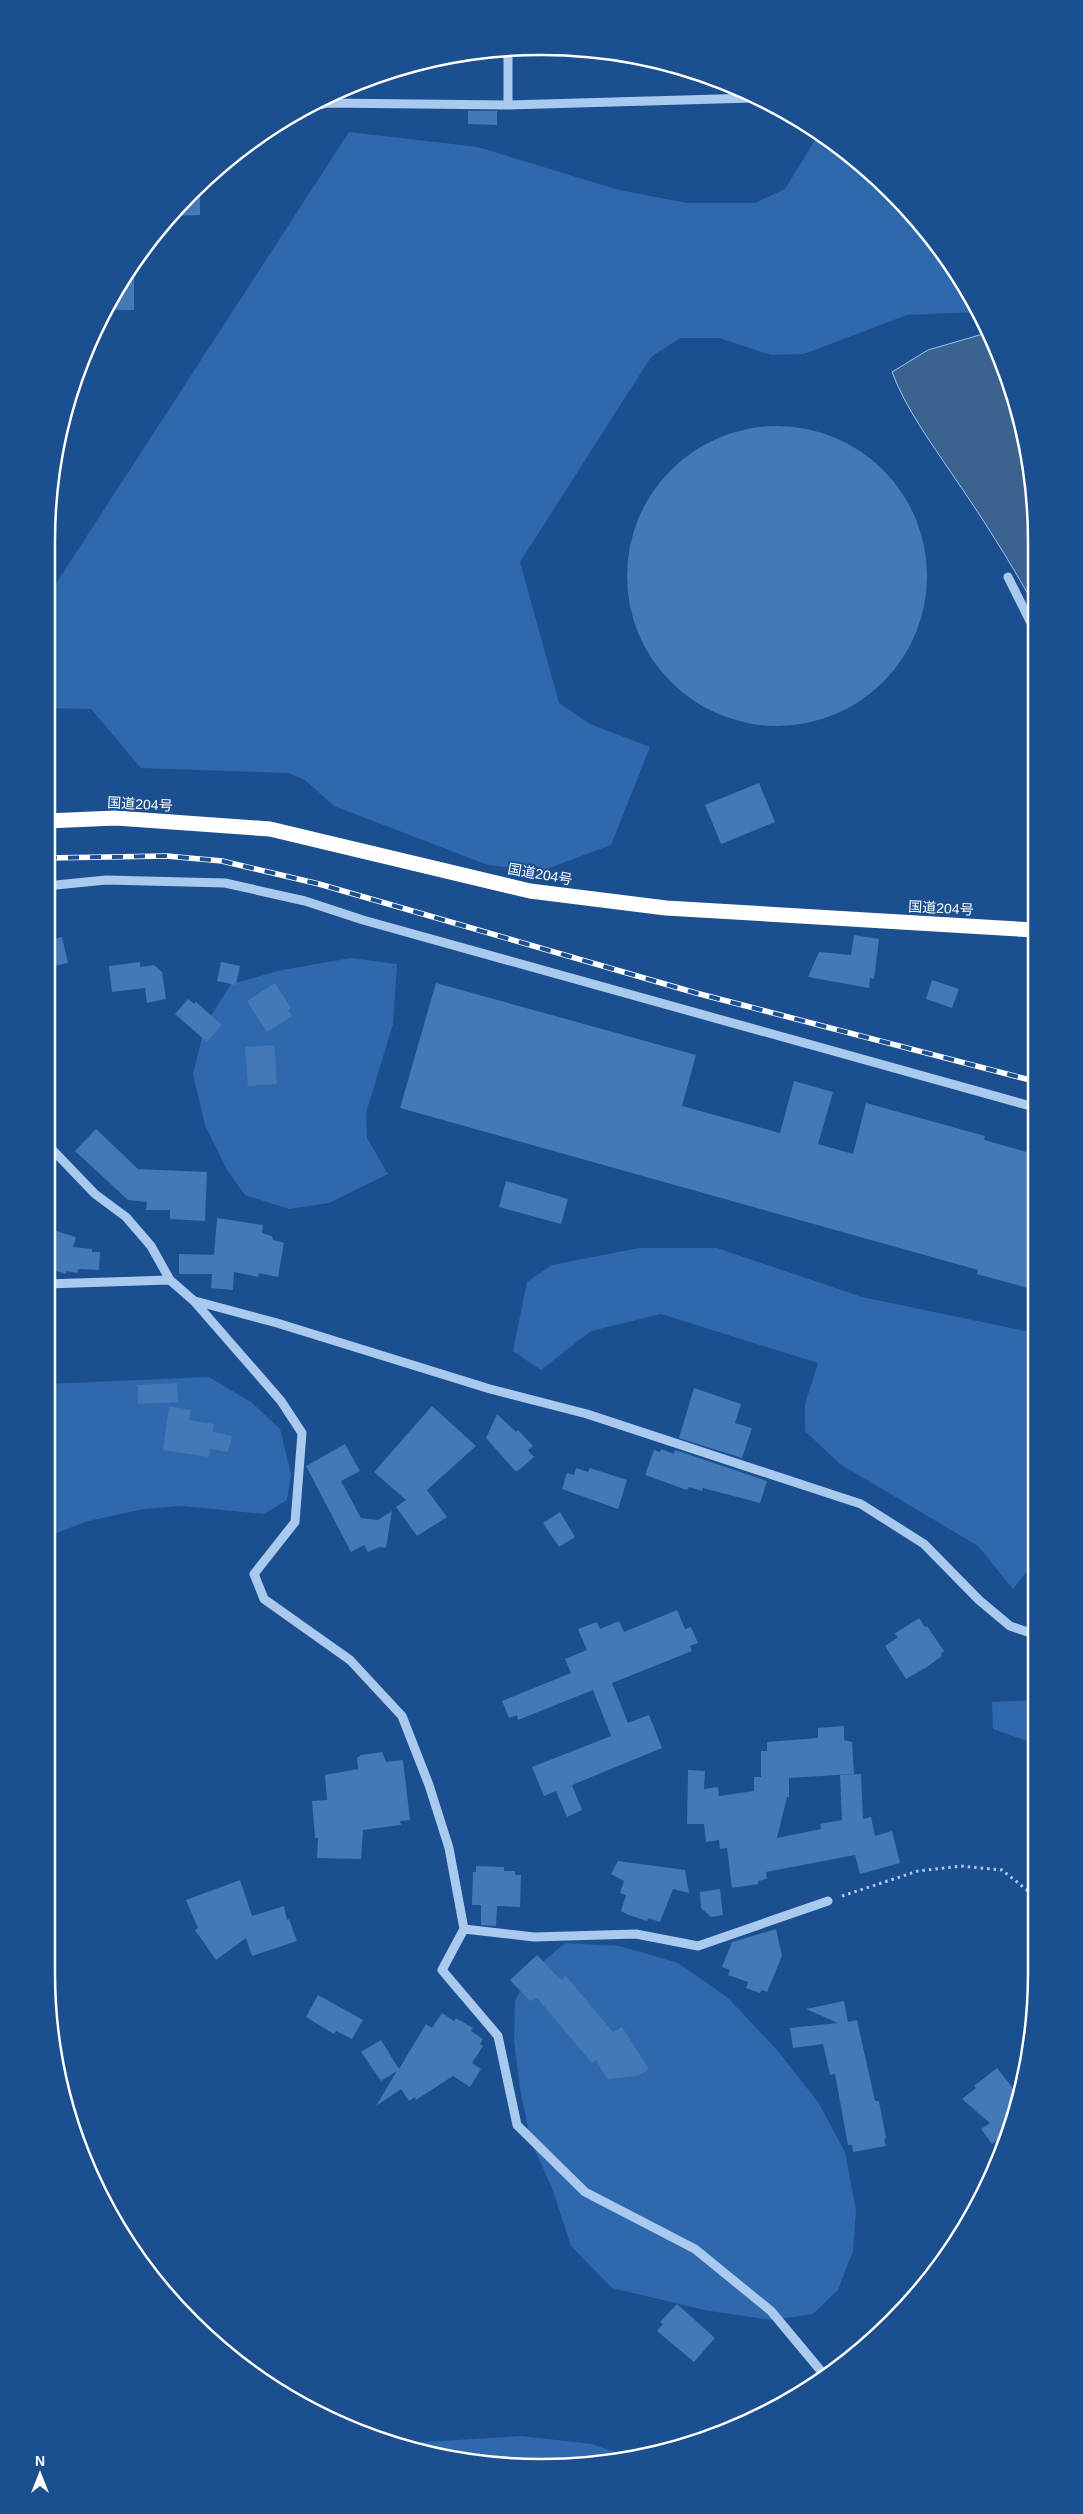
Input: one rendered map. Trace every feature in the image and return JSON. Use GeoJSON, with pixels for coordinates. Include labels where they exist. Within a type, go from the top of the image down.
{"type":"FeatureCollection","features":[{"type":"Feature","properties":{"kind":"highway","name":"国道204号"},"geometry":{"type":"LineString","coordinates":[[55,821],[116,818],[270,829],[530,891],[666,908],[1028,930]]}},
{"type":"Feature","properties":{"kind":"street"},"geometry":{"type":"LineString","coordinates":[[508,56],[508,105]]}},
{"type":"Feature","properties":{"kind":"street"},"geometry":{"type":"LineString","coordinates":[[330,103],[508,105],[742,98]]}},
{"type":"Feature","properties":{"kind":"street"},"geometry":{"type":"LineString","coordinates":[[1008,577],[1028,617]]}},
{"type":"Feature","properties":{"kind":"street"},"geometry":{"type":"LineString","coordinates":[[55,885],[106,880],[225,883],[296,899],[363,920],[1028,1105]]}},
{"type":"Feature","properties":{"kind":"street"},"geometry":{"type":"LineString","coordinates":[[55,1152],[95,1194],[126,1217],[151,1246],[170,1280],[194,1301],[281,1401],[302,1434],[295,1522],[254,1574],[264,1600],[350,1660],[402,1716],[429,1785],[449,1848],[464,1929],[442,1970],[498,2036],[517,2125],[585,2192],[695,2249],[763,2305],[802,2345],[821,2370]]}},
{"type":"Feature","properties":{"kind":"street"},"geometry":{"type":"LineString","coordinates":[[55,1284],[170,1280]]}},
{"type":"Feature","properties":{"kind":"street"},"geometry":{"type":"LineString","coordinates":[[194,1301],[277,1323],[490,1388],[587,1414],[860,1504],[924,1544],[980,1600],[1010,1626],[1028,1632]]}},
{"type":"Feature","properties":{"kind":"street"},"geometry":{"type":"LineString","coordinates":[[464,1929],[534,1937],[636,1934],[698,1946],[828,1901]]}},
{"type":"Feature","properties":{"kind":"path"},"geometry":{"type":"LineString","coordinates":[[828,1901],[918,1871],[961,1866],[1002,1870],[1028,1891]]}},
{"type":"Feature","properties":{"kind":"shaded area"},"geometry":{"type":"Polygon","coordinates":[[[349,132],[478,147],[619,190],[687,203],[755,203],[785,189],[815,139],[886,197],[927,245],[946,271],[971,312],[907,315],[804,354],[771,355],[719,338],[680,338],[651,357],[520,562],[559,703],[590,724],[650,747],[611,845],[541,871],[488,865],[334,806],[305,780],[288,773],[141,768],[91,709],[55,708],[55,585],[349,132]]]}},
{"type":"Feature","properties":{"kind":"shaded area"},"geometry":{"type":"Polygon","coordinates":[[[982,334],[991,355],[1011,416],[1024,478],[1027,510],[1028,594],[994,537],[919,424],[904,399],[892,372],[928,350],[982,334]]]}},
{"type":"Feature","properties":{"kind":"shaded area"},"geometry":{"type":"Polygon","coordinates":[[[351,958],[397,964],[393,1024],[366,1113],[367,1138],[388,1174],[329,1203],[289,1209],[245,1195],[227,1170],[205,1125],[193,1074],[205,1025],[231,984],[282,970],[351,958]]]}},
{"type":"Feature","properties":{"kind":"shaded area"},"geometry":{"type":"Polygon","coordinates":[[[639,1248],[717,1248],[862,1297],[1028,1332],[1028,1570],[1013,1589],[978,1546],[840,1464],[805,1431],[805,1404],[818,1363],[661,1314],[591,1331],[541,1370],[513,1351],[527,1282],[552,1265],[639,1248]]]}},
{"type":"Feature","properties":{"kind":"shaded area"},"geometry":{"type":"Polygon","coordinates":[[[209,1377],[251,1402],[280,1429],[291,1474],[287,1500],[264,1514],[182,1506],[144,1509],[88,1521],[55,1534],[55,1384],[209,1377]]]}},
{"type":"Feature","properties":{"kind":"shaded area"},"geometry":{"type":"Polygon","coordinates":[[[1028,1700],[1028,1741],[993,1729],[992,1702],[1028,1700]]]}},
{"type":"Feature","properties":{"kind":"shaded area"},"geometry":{"type":"Polygon","coordinates":[[[565,1943],[620,1946],[678,1963],[727,1997],[777,2050],[818,2102],[845,2152],[856,2210],[853,2251],[838,2290],[813,2314],[772,2320],[709,2311],[612,2288],[571,2246],[552,2188],[531,2142],[520,2089],[514,2042],[515,2001],[529,1974],[565,1943]]]}},
{"type":"Feature","properties":{"kind":"shaded area"},"geometry":{"type":"Polygon","coordinates":[[[521,2436],[592,2444],[618,2453],[573,2458],[510,2458],[447,2450],[418,2442],[521,2436]]]}},
{"type":"Feature","properties":{"kind":"building"},"geometry":{"type":"Polygon","coordinates":[[[468,111],[497,111],[497,125],[468,124],[468,111]]]}},
{"type":"Feature","properties":{"kind":"building"},"geometry":{"type":"Polygon","coordinates":[[[200,194],[200,215],[181,216],[200,194]]]}},
{"type":"Feature","properties":{"kind":"building"},"geometry":{"type":"Polygon","coordinates":[[[134,276],[134,310],[114,310],[134,276]]]}},
{"type":"Feature","properties":{"kind":"building"},"geometry":{"type":"Polygon","coordinates":[[[762,426],[792,426],[821,432],[848,444],[872,460],[893,481],[909,505],[921,532],[927,561],[927,591],[921,620],[916,633],[902,659],[872,692],[848,708],[821,720],[792,726],[762,726],[733,720],[706,708],[682,692],[661,671],[645,647],[633,620],[627,591],[627,561],[633,532],[645,505],[661,481],[682,460],[706,444],[733,432],[762,426]]]}},
{"type":"Feature","properties":{"kind":"building"},"geometry":{"type":"Polygon","coordinates":[[[759,783],[775,822],[721,844],[705,805],[759,783]]]}},
{"type":"Feature","properties":{"kind":"building"},"geometry":{"type":"Polygon","coordinates":[[[854,935],[879,939],[874,979],[870,978],[869,988],[808,977],[819,952],[851,955],[854,935]]]}},
{"type":"Feature","properties":{"kind":"building"},"geometry":{"type":"Polygon","coordinates":[[[62,937],[68,963],[55,966],[55,939],[62,937]]]}},
{"type":"Feature","properties":{"kind":"building"},"geometry":{"type":"Polygon","coordinates":[[[140,962],[140,967],[154,965],[162,972],[166,999],[147,1003],[145,988],[112,992],[109,966],[140,962]]]}},
{"type":"Feature","properties":{"kind":"building"},"geometry":{"type":"Polygon","coordinates":[[[221,962],[240,966],[236,985],[217,981],[221,962]]]}},
{"type":"Feature","properties":{"kind":"building"},"geometry":{"type":"Polygon","coordinates":[[[932,980],[959,989],[952,1008],[926,999],[932,980]]]}},
{"type":"Feature","properties":{"kind":"building"},"geometry":{"type":"Polygon","coordinates":[[[275,983],[291,1008],[288,1010],[292,1016],[267,1032],[247,1001],[275,983]]]}},
{"type":"Feature","properties":{"kind":"building"},"geometry":{"type":"Polygon","coordinates":[[[436,983],[696,1055],[682,1106],[780,1133],[794,1081],[833,1092],[818,1144],[853,1154],[866,1103],[985,1136],[984,1140],[1028,1152],[1028,1288],[977,1274],[978,1270],[400,1108],[436,983]]]}},
{"type":"Feature","properties":{"kind":"building"},"geometry":{"type":"Polygon","coordinates":[[[188,999],[194,1004],[196,1002],[222,1025],[207,1042],[175,1014],[188,999]]]}},
{"type":"Feature","properties":{"kind":"building"},"geometry":{"type":"Polygon","coordinates":[[[274,1045],[277,1084],[248,1086],[245,1047],[274,1045]]]}},
{"type":"Feature","properties":{"kind":"building"},"geometry":{"type":"Polygon","coordinates":[[[96,1129],[138,1169],[207,1172],[205,1221],[170,1219],[170,1210],[146,1210],[147,1202],[128,1200],[75,1151],[96,1129]]]}},
{"type":"Feature","properties":{"kind":"building"},"geometry":{"type":"Polygon","coordinates":[[[506,1181],[568,1199],[561,1224],[499,1207],[506,1181]]]}},
{"type":"Feature","properties":{"kind":"building"},"geometry":{"type":"Polygon","coordinates":[[[217,1218],[263,1225],[262,1233],[272,1236],[273,1240],[284,1243],[278,1277],[259,1273],[258,1277],[234,1272],[233,1290],[211,1288],[212,1274],[179,1274],[179,1254],[214,1255],[217,1218]]]}},
{"type":"Feature","properties":{"kind":"building"},"geometry":{"type":"Polygon","coordinates":[[[55,1231],[76,1237],[73,1247],[100,1252],[99,1270],[78,1269],[77,1273],[66,1271],[66,1274],[55,1271],[55,1231]]]}},
{"type":"Feature","properties":{"kind":"building"},"geometry":{"type":"Polygon","coordinates":[[[177,1383],[178,1402],[138,1404],[138,1385],[177,1383]]]}},
{"type":"Feature","properties":{"kind":"building"},"geometry":{"type":"Polygon","coordinates":[[[694,1388],[741,1404],[735,1423],[752,1428],[742,1458],[679,1438],[694,1388]]]}},
{"type":"Feature","properties":{"kind":"building"},"geometry":{"type":"Polygon","coordinates":[[[169,1406],[191,1410],[189,1420],[214,1424],[213,1432],[232,1436],[228,1452],[210,1449],[209,1457],[163,1450],[169,1406]]]}},
{"type":"Feature","properties":{"kind":"building"},"geometry":{"type":"Polygon","coordinates":[[[432,1406],[476,1446],[427,1490],[447,1517],[417,1536],[396,1507],[406,1500],[374,1472],[432,1406]]]}},
{"type":"Feature","properties":{"kind":"building"},"geometry":{"type":"Polygon","coordinates":[[[497,1414],[516,1432],[518,1430],[533,1446],[528,1450],[534,1457],[519,1470],[515,1471],[486,1438],[497,1414]]]}},
{"type":"Feature","properties":{"kind":"building"},"geometry":{"type":"Polygon","coordinates":[[[345,1444],[360,1471],[341,1481],[361,1518],[378,1520],[392,1511],[386,1548],[379,1547],[368,1552],[364,1545],[351,1552],[306,1466],[345,1444]]]}},
{"type":"Feature","properties":{"kind":"building"},"geometry":{"type":"Polygon","coordinates":[[[661,1449],[674,1454],[675,1450],[767,1481],[760,1503],[703,1488],[702,1491],[689,1487],[687,1490],[645,1475],[654,1450],[660,1452],[661,1449]]]}},
{"type":"Feature","properties":{"kind":"building"},"geometry":{"type":"Polygon","coordinates":[[[576,1468],[588,1472],[590,1468],[627,1480],[618,1509],[562,1489],[567,1473],[574,1475],[576,1468]]]}},
{"type":"Feature","properties":{"kind":"building"},"geometry":{"type":"Polygon","coordinates":[[[560,1512],[575,1537],[559,1547],[543,1523],[560,1512]]]}},
{"type":"Feature","properties":{"kind":"building"},"geometry":{"type":"Polygon","coordinates":[[[677,1610],[685,1629],[691,1627],[698,1643],[690,1646],[692,1651],[612,1683],[628,1723],[649,1715],[662,1748],[572,1785],[582,1810],[567,1817],[556,1791],[544,1796],[532,1767],[611,1736],[593,1690],[518,1720],[517,1715],[509,1718],[502,1701],[571,1673],[565,1659],[587,1650],[578,1629],[597,1622],[600,1629],[619,1621],[624,1632],[677,1610]]]}},
{"type":"Feature","properties":{"kind":"building"},"geometry":{"type":"Polygon","coordinates":[[[919,1618],[925,1627],[927,1626],[944,1651],[941,1653],[942,1656],[906,1679],[885,1646],[898,1637],[894,1634],[919,1618]]]}},
{"type":"Feature","properties":{"kind":"building"},"geometry":{"type":"Polygon","coordinates":[[[844,1726],[844,1740],[852,1742],[854,1774],[789,1778],[789,1797],[787,1797],[777,1838],[821,1829],[820,1824],[842,1820],[840,1775],[861,1774],[863,1819],[871,1817],[875,1836],[892,1831],[900,1863],[860,1874],[855,1855],[766,1872],[767,1879],[758,1881],[758,1884],[732,1888],[727,1848],[720,1849],[719,1840],[706,1842],[704,1824],[687,1824],[688,1770],[705,1771],[704,1789],[718,1787],[719,1796],[754,1791],[754,1777],[761,1777],[761,1751],[767,1751],[767,1742],[818,1738],[818,1728],[844,1726]]]}},
{"type":"Feature","properties":{"kind":"building"},"geometry":{"type":"Polygon","coordinates":[[[382,1752],[386,1762],[403,1760],[410,1820],[400,1821],[401,1825],[363,1830],[361,1859],[317,1858],[318,1838],[315,1838],[312,1801],[327,1800],[325,1775],[358,1769],[357,1758],[361,1755],[382,1752]]]}},
{"type":"Feature","properties":{"kind":"building"},"geometry":{"type":"Polygon","coordinates":[[[618,1861],[685,1870],[689,1893],[673,1889],[660,1922],[648,1918],[647,1921],[629,1915],[621,1911],[626,1895],[620,1893],[624,1881],[611,1874],[618,1861]]]}},
{"type":"Feature","properties":{"kind":"building"},"geometry":{"type":"Polygon","coordinates":[[[476,1866],[504,1867],[504,1871],[515,1871],[515,1875],[521,1875],[520,1907],[497,1906],[496,1926],[481,1925],[481,1905],[472,1905],[473,1872],[476,1872],[476,1866]]]}},
{"type":"Feature","properties":{"kind":"building"},"geometry":{"type":"Polygon","coordinates":[[[240,1880],[252,1916],[284,1906],[287,1920],[289,1919],[297,1941],[252,1956],[246,1938],[216,1960],[195,1930],[198,1928],[186,1900],[240,1880]]]}},
{"type":"Feature","properties":{"kind":"building"},"geometry":{"type":"Polygon","coordinates":[[[720,1889],[723,1915],[711,1917],[701,1908],[700,1892],[720,1889]]]}},
{"type":"Feature","properties":{"kind":"building"},"geometry":{"type":"Polygon","coordinates":[[[776,1929],[782,1956],[767,1992],[762,1990],[760,1993],[746,1988],[748,1982],[728,1975],[730,1970],[722,1967],[732,1942],[776,1929]]]}},
{"type":"Feature","properties":{"kind":"building"},"geometry":{"type":"Polygon","coordinates":[[[537,1955],[561,1980],[566,1976],[613,2032],[622,2027],[649,2069],[638,2076],[607,2079],[596,2060],[592,2063],[537,1998],[530,2001],[510,1980],[537,1955]]]}},
{"type":"Feature","properties":{"kind":"building"},"geometry":{"type":"Polygon","coordinates":[[[318,1995],[363,2020],[352,2039],[336,2031],[334,2034],[306,2017],[318,1995]]]}},
{"type":"Feature","properties":{"kind":"building"},"geometry":{"type":"Polygon","coordinates":[[[844,2001],[848,2022],[857,2020],[875,2101],[879,2101],[886,2138],[884,2139],[886,2146],[853,2152],[852,2145],[848,2145],[835,2074],[830,2075],[823,2044],[793,2048],[790,2028],[838,2023],[806,2009],[844,2001]]]}},
{"type":"Feature","properties":{"kind":"building"},"geometry":{"type":"Polygon","coordinates":[[[442,2013],[454,2021],[456,2018],[473,2028],[471,2031],[483,2039],[480,2044],[483,2046],[472,2063],[481,2069],[470,2087],[453,2076],[416,2100],[415,2097],[409,2101],[401,2089],[376,2106],[397,2071],[381,2081],[361,2052],[381,2040],[399,2069],[426,2024],[432,2028],[442,2013]]]}},
{"type":"Feature","properties":{"kind":"building"},"geometry":{"type":"Polygon","coordinates":[[[997,2068],[1013,2089],[998,2140],[992,2144],[981,2129],[990,2123],[962,2099],[976,2088],[974,2086],[997,2068]]]}},
{"type":"Feature","properties":{"kind":"building"},"geometry":{"type":"Polygon","coordinates":[[[677,2304],[715,2338],[694,2362],[657,2331],[663,2324],[660,2322],[677,2304]]]}},
{"type":"Feature","properties":{"kind":"railway"},"geometry":{"type":"LineString","coordinates":[[55,858],[167,856],[222,861],[319,884],[696,993],[1028,1079]]}}]}
